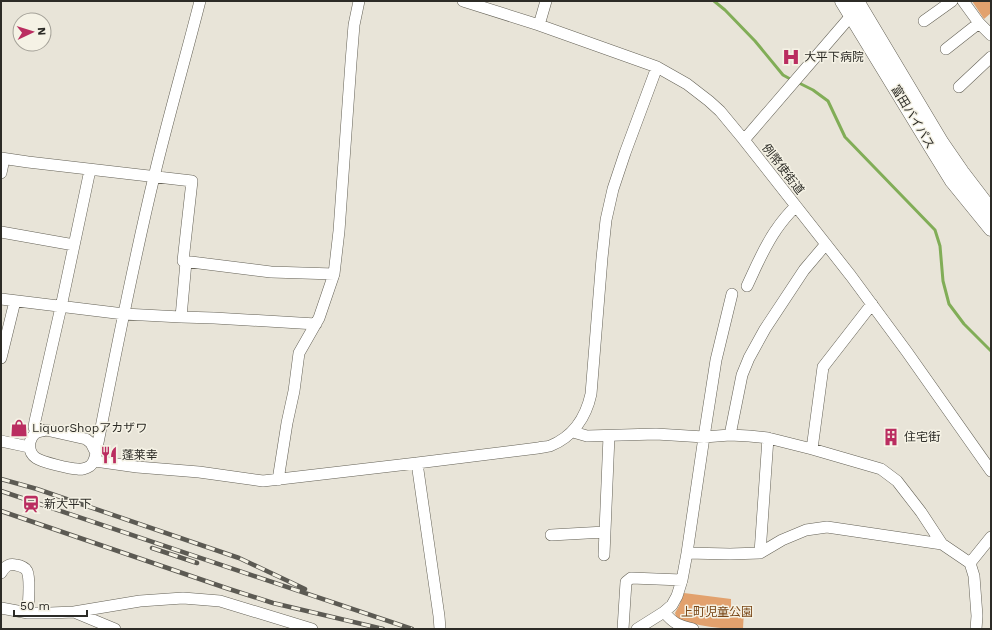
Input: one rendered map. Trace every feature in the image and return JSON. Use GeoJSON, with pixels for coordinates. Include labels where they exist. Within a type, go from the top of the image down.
{"type":"FeatureCollection","features":[{"type":"Feature","properties":{"kind":"main road","name":"富田バイパス"},"geometry":{"type":"LineString","coordinates":[[842,1],[858,6],[942,143],[991,210]]}},
{"type":"Feature","properties":{"kind":"main road","name":"富田バイパス"},"geometry":{"type":"LineString","coordinates":[[858,6],[897,91],[952,181],[991,229]]}},
{"type":"Feature","properties":{"kind":"street"},"geometry":{"type":"LineString","coordinates":[[95,457],[91,443],[86,439],[46,430],[36,433],[31,438],[29,447],[32,454],[36,458],[45,462],[79,470],[90,466],[95,457],[154,176],[200,1]]}},
{"type":"Feature","properties":{"kind":"street"},"geometry":{"type":"LineString","coordinates":[[278,480],[300,354],[319,318],[334,274],[339,231],[351,55],[358,1]]}},
{"type":"Feature","properties":{"kind":"street","name":"例幣使街道"},"geometry":{"type":"LineString","coordinates":[[463,1],[539,25],[657,66],[687,84],[720,111],[872,304],[991,471]]}},
{"type":"Feature","properties":{"kind":"street"},"geometry":{"type":"LineString","coordinates":[[539,25],[546,1]]}},
{"type":"Feature","properties":{"kind":"street"},"geometry":{"type":"LineString","coordinates":[[924,21],[952,1]]}},
{"type":"Feature","properties":{"kind":"street"},"geometry":{"type":"LineString","coordinates":[[963,1],[979,23],[991,35]]}},
{"type":"Feature","properties":{"kind":"street"},"geometry":{"type":"LineString","coordinates":[[744,140],[858,6]]}},
{"type":"Feature","properties":{"kind":"street"},"geometry":{"type":"LineString","coordinates":[[946,49],[979,23]]}},
{"type":"Feature","properties":{"kind":"street"},"geometry":{"type":"LineString","coordinates":[[959,87],[991,57]]}},
{"type":"Feature","properties":{"kind":"street"},"geometry":{"type":"LineString","coordinates":[[95,457],[137,467],[199,472],[263,481],[538,448],[550,446],[562,440],[573,432],[589,405],[606,220],[613,189],[622,160],[657,66]]}},
{"type":"Feature","properties":{"kind":"street"},"geometry":{"type":"LineString","coordinates":[[1,174],[3,158],[90,170],[192,181],[183,261],[186,262],[181,317]]}},
{"type":"Feature","properties":{"kind":"street"},"geometry":{"type":"LineString","coordinates":[[36,433],[34,427],[35,421],[90,170]]}},
{"type":"Feature","properties":{"kind":"street"},"geometry":{"type":"LineString","coordinates":[[747,286],[775,231],[785,217],[796,206]]}},
{"type":"Feature","properties":{"kind":"street"},"geometry":{"type":"LineString","coordinates":[[1,232],[74,245]]}},
{"type":"Feature","properties":{"kind":"street"},"geometry":{"type":"LineString","coordinates":[[730,435],[742,375],[749,358],[765,329],[800,276],[826,244]]}},
{"type":"Feature","properties":{"kind":"street"},"geometry":{"type":"LineString","coordinates":[[186,262],[271,272],[334,274]]}},
{"type":"Feature","properties":{"kind":"street"},"geometry":{"type":"LineString","coordinates":[[637,629],[664,612],[672,605],[677,596],[682,580],[716,360],[732,294]]}},
{"type":"Feature","properties":{"kind":"street"},"geometry":{"type":"LineString","coordinates":[[1,299],[124,314],[316,324]]}},
{"type":"Feature","properties":{"kind":"street"},"geometry":{"type":"LineString","coordinates":[[1,358],[15,301]]}},
{"type":"Feature","properties":{"kind":"street"},"geometry":{"type":"LineString","coordinates":[[812,449],[824,367],[872,304]]}},
{"type":"Feature","properties":{"kind":"street"},"geometry":{"type":"LineString","coordinates":[[86,439],[100,431]]}},
{"type":"Feature","properties":{"kind":"street"},"geometry":{"type":"LineString","coordinates":[[573,432],[587,436],[656,434],[704,437],[730,435],[768,438],[881,469],[897,481],[921,512],[942,544],[970,563],[974,576],[977,616],[976,629]]}},
{"type":"Feature","properties":{"kind":"street"},"geometry":{"type":"LineString","coordinates":[[604,555],[609,436]]}},
{"type":"Feature","properties":{"kind":"street"},"geometry":{"type":"LineString","coordinates":[[760,553],[768,438]]}},
{"type":"Feature","properties":{"kind":"street"},"geometry":{"type":"LineString","coordinates":[[1,440],[29,447]]}},
{"type":"Feature","properties":{"kind":"street"},"geometry":{"type":"LineString","coordinates":[[417,463],[440,629]]}},
{"type":"Feature","properties":{"kind":"street"},"geometry":{"type":"LineString","coordinates":[[687,553],[760,553],[782,540],[806,530],[827,527],[942,544]]}},
{"type":"Feature","properties":{"kind":"street"},"geometry":{"type":"LineString","coordinates":[[551,535],[605,532]]}},
{"type":"Feature","properties":{"kind":"street"},"geometry":{"type":"LineString","coordinates":[[970,563],[991,537]]}},
{"type":"Feature","properties":{"kind":"street"},"geometry":{"type":"LineString","coordinates":[[1,573],[4,567],[12,564],[21,566],[26,571],[28,578],[28,613]]}},
{"type":"Feature","properties":{"kind":"street"},"geometry":{"type":"LineString","coordinates":[[623,629],[626,582],[631,578],[682,580]]}},
{"type":"Feature","properties":{"kind":"street"},"geometry":{"type":"LineString","coordinates":[[1,608],[28,613],[74,612],[140,601],[183,598],[220,601],[312,629]]}},
{"type":"Feature","properties":{"kind":"street"},"geometry":{"type":"LineString","coordinates":[[74,612],[116,629]]}},
{"type":"Feature","properties":{"kind":"street"},"geometry":{"type":"LineString","coordinates":[[664,612],[672,621],[679,625],[693,629]]}},
{"type":"Feature","properties":{"kind":"green space"},"geometry":{"type":"Polygon","coordinates":[[[972,1],[991,1],[991,13],[984,19],[972,1]]]}},
{"type":"Feature","properties":{"kind":"green space","name":"上町児童公園"},"geometry":{"type":"Polygon","coordinates":[[[684,593],[731,599],[731,607],[744,609],[743,629],[710,627],[677,619],[675,613],[684,593]]]}},
{"type":"Feature","properties":{"kind":"waterway"},"geometry":{"type":"LineString","coordinates":[[714,1],[725,10],[755,41],[783,75],[792,80]]}},
{"type":"Feature","properties":{"kind":"waterway"},"geometry":{"type":"LineString","coordinates":[[797,82],[813,90],[828,101],[845,137],[935,230],[940,246],[943,281],[949,304],[964,324],[991,351]]}},
{"type":"Feature","properties":{"kind":"railway"},"geometry":{"type":"LineString","coordinates":[[1,479],[37,489],[239,558],[305,589]]}},
{"type":"Feature","properties":{"kind":"railway"},"geometry":{"type":"LineString","coordinates":[[1,491],[412,629]]}},
{"type":"Feature","properties":{"kind":"railway"},"geometry":{"type":"LineString","coordinates":[[1,511],[273,603],[383,629]]}},
{"type":"Feature","properties":{"kind":"railway"},"geometry":{"type":"LineString","coordinates":[[152,548],[197,563]]}},
{"type":"Feature","properties":{"kind":"place","name":"大平下病院"},"geometry":{"type":"Point","coordinates":[791,57]}},
{"type":"Feature","properties":{"kind":"place","name":"LiquorShopアカザワ"},"geometry":{"type":"Point","coordinates":[19,428]}},
{"type":"Feature","properties":{"kind":"place","name":"住宅街"},"geometry":{"type":"Point","coordinates":[891,437]}},
{"type":"Feature","properties":{"kind":"place","name":"蓬莱幸"},"geometry":{"type":"Point","coordinates":[109,455]}},
{"type":"Feature","properties":{"kind":"place","name":"新大平下"},"geometry":{"type":"Point","coordinates":[31,504]}}]}
